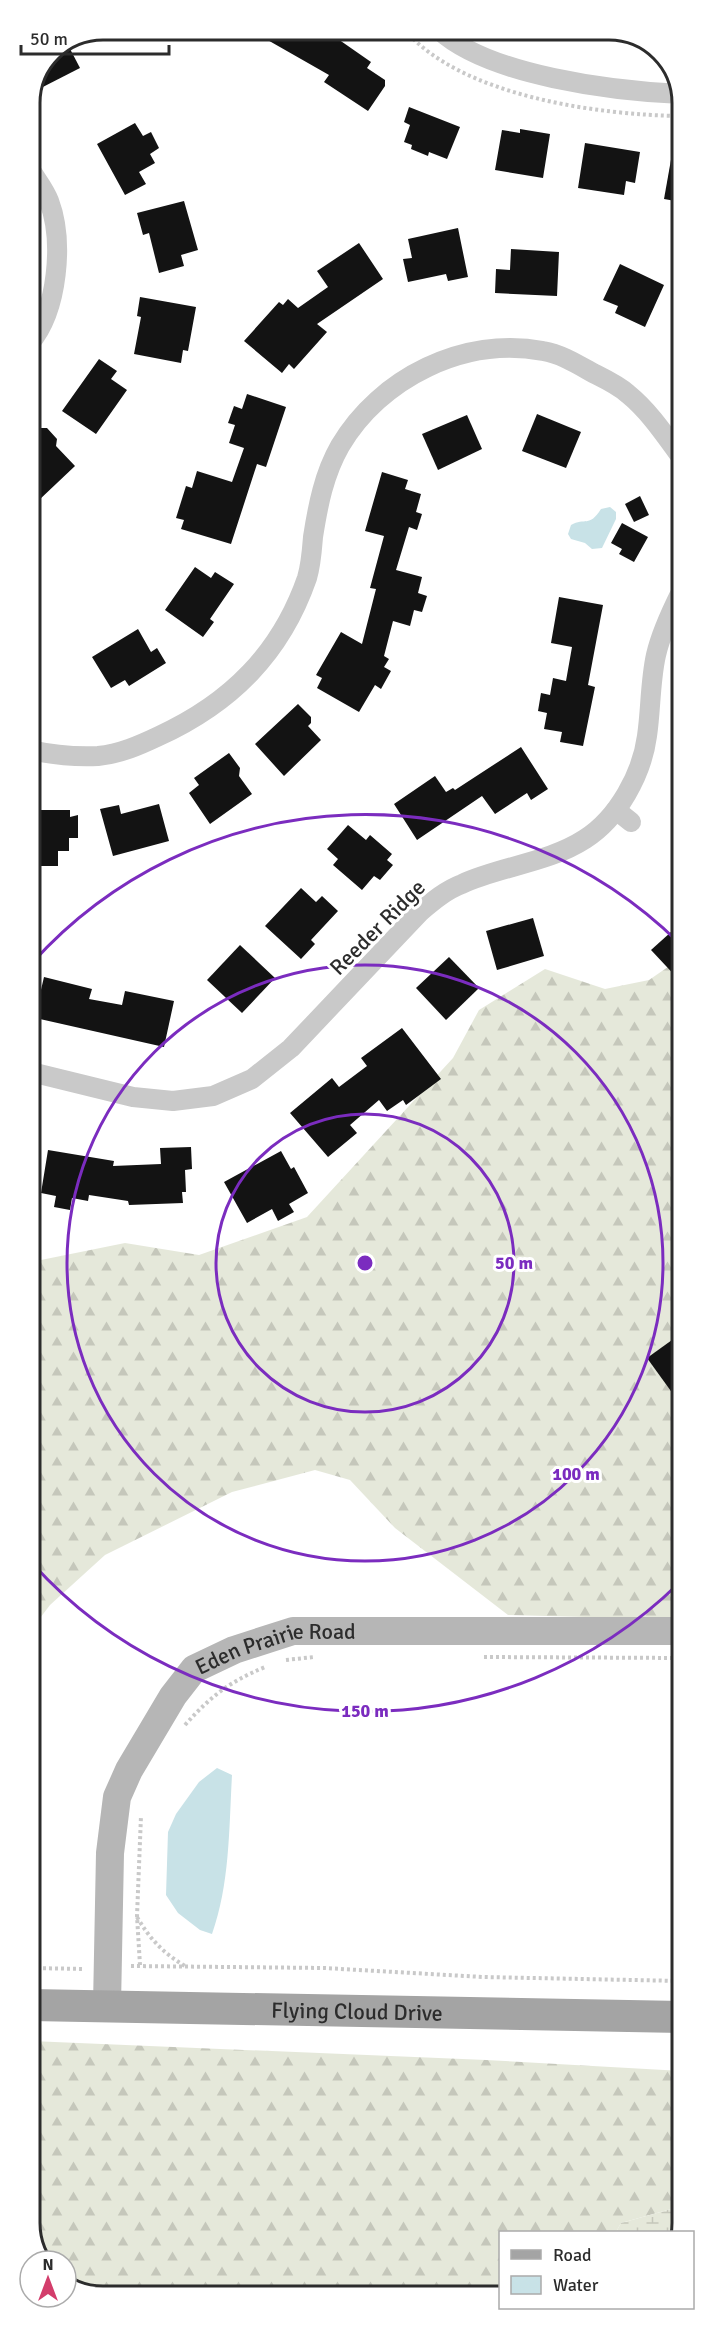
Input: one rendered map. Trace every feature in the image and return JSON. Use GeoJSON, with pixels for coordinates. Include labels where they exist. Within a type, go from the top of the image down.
{"type":"FeatureCollection","features":[{"type":"Feature","properties":{"kind":"main road","name":"Flying Cloud Drive"},"geometry":{"type":"LineString","coordinates":[[40,2004],[672,2017]]}},
{"type":"Feature","properties":{"kind":"street"},"geometry":{"type":"LineString","coordinates":[[454,41],[473,54],[506,66],[592,84],[670,93]]}},
{"type":"Feature","properties":{"kind":"street"},"geometry":{"type":"LineString","coordinates":[[40,185],[49,200],[56,238],[56,279],[49,308],[40,327]]}},
{"type":"Feature","properties":{"kind":"street"},"geometry":{"type":"LineString","coordinates":[[40,752],[57,756],[100,756],[133,748],[189,722],[249,677],[277,642],[295,608],[308,574],[318,504],[328,472],[340,447],[356,422],[372,405],[396,384],[421,369],[449,358],[480,351],[510,348],[544,351],[568,360],[627,393],[649,415],[672,445]]}},
{"type":"Feature","properties":{"kind":"street","name":"Reeder Ridge"},"geometry":{"type":"LineString","coordinates":[[40,1074],[133,1097],[173,1101],[213,1096],[252,1079],[291,1048],[420,912],[440,896],[461,884],[542,858],[584,840],[602,826],[624,816],[629,791],[647,738],[656,654],[672,609]]}},
{"type":"Feature","properties":{"kind":"street","name":"Eden Prairie Road"},"geometry":{"type":"LineString","coordinates":[[107,2006],[110,1853],[117,1797],[151,1731],[173,1696],[194,1669],[234,1650],[293,1631],[672,1631]]}},
{"type":"Feature","properties":{"kind":"path"},"geometry":{"type":"LineString","coordinates":[[281,1661],[315,1656]]}},
{"type":"Feature","properties":{"kind":"path"},"geometry":{"type":"LineString","coordinates":[[477,1657],[672,1658]]}},
{"type":"Feature","properties":{"kind":"path"},"geometry":{"type":"LineString","coordinates":[[183,1728],[202,1706],[236,1679],[272,1665]]}},
{"type":"Feature","properties":{"kind":"path"},"geometry":{"type":"LineString","coordinates":[[140,1965],[137,1916],[141,1809]]}},
{"type":"Feature","properties":{"kind":"path"},"geometry":{"type":"LineString","coordinates":[[137,1916],[147,1934],[162,1952],[186,1967]]}},
{"type":"Feature","properties":{"kind":"path"},"geometry":{"type":"LineString","coordinates":[[40,1968],[107,1969],[140,1965],[324,1968],[483,1977],[672,1981]]}},
{"type":"Feature","properties":{"kind":"green space"},"geometry":{"type":"Polygon","coordinates":[[[672,964],[672,1629],[586,1617],[508,1615],[395,1528],[350,1480],[315,1470],[232,1492],[105,1555],[50,1605],[40,1618],[40,1260],[125,1243],[199,1255],[307,1217],[453,1058],[479,1010],[545,969],[605,989],[649,980],[672,964]]]}},
{"type":"Feature","properties":{"kind":"green space"},"geometry":{"type":"Polygon","coordinates":[[[40,2041],[486,2060],[672,2070],[672,2209],[621,2223],[617,2231],[499,2231],[499,2286],[99,2286],[79,2282],[78,2249],[46,2249],[42,2236],[40,2223],[40,2041]]]}},
{"type":"Feature","properties":{"kind":"green space"},"geometry":{"type":"Polygon","coordinates":[[[672,2209],[671,2231],[617,2231],[621,2223],[672,2209]]]}},
{"type":"Feature","properties":{"kind":"water"},"geometry":{"type":"Polygon","coordinates":[[[610,507],[616,512],[616,519],[602,548],[592,549],[585,543],[571,539],[568,534],[571,525],[590,520],[601,509],[610,507]]]}},
{"type":"Feature","properties":{"kind":"water"},"geometry":{"type":"Polygon","coordinates":[[[217,1768],[232,1775],[225,1876],[212,1934],[200,1930],[178,1913],[166,1895],[168,1832],[176,1814],[199,1782],[217,1768]]]}},
{"type":"Feature","properties":{"kind":"building"},"geometry":{"type":"Polygon","coordinates":[[[268,40],[340,40],[371,62],[367,68],[385,80],[385,86],[368,111],[324,82],[329,75],[268,40]]]}},
{"type":"Feature","properties":{"kind":"building"},"geometry":{"type":"Polygon","coordinates":[[[71,50],[80,68],[43,87],[51,69],[71,50]]]}},
{"type":"Feature","properties":{"kind":"building"},"geometry":{"type":"Polygon","coordinates":[[[409,107],[460,127],[447,159],[429,152],[428,156],[411,149],[412,145],[404,142],[410,125],[404,122],[409,107]]]}},
{"type":"Feature","properties":{"kind":"building"},"geometry":{"type":"Polygon","coordinates":[[[135,123],[143,136],[151,132],[159,148],[150,154],[155,163],[139,172],[146,184],[125,195],[97,144],[135,123]]]}},
{"type":"Feature","properties":{"kind":"building"},"geometry":{"type":"Polygon","coordinates":[[[520,129],[550,134],[543,178],[495,170],[502,130],[520,133],[520,129]]]}},
{"type":"Feature","properties":{"kind":"building"},"geometry":{"type":"Polygon","coordinates":[[[585,143],[640,152],[635,183],[626,181],[624,195],[578,188],[585,143]]]}},
{"type":"Feature","properties":{"kind":"building"},"geometry":{"type":"Polygon","coordinates":[[[672,154],[672,200],[664,199],[672,154]]]}},
{"type":"Feature","properties":{"kind":"building"},"geometry":{"type":"Polygon","coordinates":[[[184,201],[198,250],[181,255],[184,266],[159,273],[149,233],[143,235],[137,213],[184,201]]]}},
{"type":"Feature","properties":{"kind":"building"},"geometry":{"type":"Polygon","coordinates":[[[458,228],[468,277],[448,281],[446,274],[408,282],[403,259],[412,258],[408,239],[458,228]]]}},
{"type":"Feature","properties":{"kind":"building"},"geometry":{"type":"Polygon","coordinates":[[[359,243],[383,279],[317,324],[327,332],[294,369],[289,364],[282,373],[244,341],[279,302],[283,305],[288,299],[298,308],[328,287],[317,271],[359,243]]]}},
{"type":"Feature","properties":{"kind":"building"},"geometry":{"type":"Polygon","coordinates":[[[511,249],[559,252],[557,296],[495,293],[496,269],[510,270],[511,249]]]}},
{"type":"Feature","properties":{"kind":"building"},"geometry":{"type":"Polygon","coordinates":[[[620,264],[664,285],[645,327],[615,313],[618,306],[603,300],[620,264]]]}},
{"type":"Feature","properties":{"kind":"building"},"geometry":{"type":"Polygon","coordinates":[[[140,297],[196,307],[188,351],[183,350],[181,363],[134,354],[141,317],[137,316],[140,297]]]}},
{"type":"Feature","properties":{"kind":"building"},"geometry":{"type":"Polygon","coordinates":[[[99,359],[117,371],[111,379],[127,390],[96,434],[62,411],[99,359]]]}},
{"type":"Feature","properties":{"kind":"building"},"geometry":{"type":"Polygon","coordinates":[[[247,394],[286,407],[266,467],[257,464],[231,544],[181,529],[184,520],[176,518],[186,486],[192,488],[197,471],[232,482],[244,448],[229,443],[235,425],[228,423],[234,406],[242,409],[247,394]]]}},
{"type":"Feature","properties":{"kind":"building"},"geometry":{"type":"Polygon","coordinates":[[[537,414],[581,432],[566,468],[522,451],[537,414]]]}},
{"type":"Feature","properties":{"kind":"building"},"geometry":{"type":"Polygon","coordinates":[[[467,415],[482,449],[438,470],[422,434],[467,415]]]}},
{"type":"Feature","properties":{"kind":"building"},"geometry":{"type":"Polygon","coordinates":[[[47,428],[57,439],[56,446],[75,466],[40,499],[40,429],[47,428]]]}},
{"type":"Feature","properties":{"kind":"building"},"geometry":{"type":"Polygon","coordinates":[[[382,472],[408,480],[405,489],[421,494],[416,512],[422,514],[417,530],[409,527],[396,570],[422,577],[418,593],[427,596],[422,612],[414,610],[410,626],[393,621],[384,656],[389,659],[384,667],[391,671],[381,689],[375,685],[359,712],[317,688],[322,678],[316,675],[341,632],[362,644],[376,589],[370,588],[384,536],[365,531],[382,472]]]}},
{"type":"Feature","properties":{"kind":"building"},"geometry":{"type":"Polygon","coordinates":[[[640,496],[649,515],[634,522],[625,504],[640,496]]]}},
{"type":"Feature","properties":{"kind":"building"},"geometry":{"type":"Polygon","coordinates":[[[622,523],[648,537],[634,562],[619,554],[622,549],[611,543],[622,523]]]}},
{"type":"Feature","properties":{"kind":"building"},"geometry":{"type":"Polygon","coordinates":[[[195,567],[211,578],[215,572],[234,584],[210,619],[214,622],[203,637],[165,610],[195,567]]]}},
{"type":"Feature","properties":{"kind":"building"},"geometry":{"type":"Polygon","coordinates":[[[559,597],[603,605],[588,685],[595,687],[583,746],[560,742],[562,732],[544,729],[547,713],[538,711],[541,693],[550,695],[553,678],[566,681],[572,647],[551,643],[559,597]]]}},
{"type":"Feature","properties":{"kind":"building"},"geometry":{"type":"Polygon","coordinates":[[[138,629],[151,652],[157,648],[166,663],[129,686],[125,680],[111,688],[92,657],[138,629]]]}},
{"type":"Feature","properties":{"kind":"building"},"geometry":{"type":"Polygon","coordinates":[[[298,704],[311,717],[311,723],[308,726],[321,740],[284,776],[255,744],[298,704]]]}},
{"type":"Feature","properties":{"kind":"building"},"geometry":{"type":"Polygon","coordinates":[[[521,747],[548,789],[531,800],[527,793],[495,814],[482,796],[417,840],[394,804],[435,776],[446,792],[453,788],[455,790],[521,747]]]}},
{"type":"Feature","properties":{"kind":"building"},"geometry":{"type":"Polygon","coordinates":[[[229,753],[240,768],[239,776],[252,794],[210,824],[189,793],[199,785],[194,778],[229,753]]]}},
{"type":"Feature","properties":{"kind":"building"},"geometry":{"type":"Polygon","coordinates":[[[159,804],[169,841],[113,856],[100,809],[119,805],[121,814],[159,804]]]}},
{"type":"Feature","properties":{"kind":"building"},"geometry":{"type":"Polygon","coordinates":[[[40,810],[70,810],[70,817],[78,815],[78,838],[69,838],[69,851],[58,851],[58,866],[40,866],[40,810]]]}},
{"type":"Feature","properties":{"kind":"building"},"geometry":{"type":"Polygon","coordinates":[[[348,825],[366,840],[370,835],[392,854],[387,860],[393,865],[380,880],[374,876],[362,890],[333,865],[338,859],[327,849],[348,825]]]}},
{"type":"Feature","properties":{"kind":"building"},"geometry":{"type":"Polygon","coordinates":[[[301,888],[316,902],[322,896],[338,911],[311,940],[315,944],[301,959],[265,926],[301,888]]]}},
{"type":"Feature","properties":{"kind":"building"},"geometry":{"type":"Polygon","coordinates":[[[533,918],[544,956],[497,970],[486,931],[533,918]]]}},
{"type":"Feature","properties":{"kind":"building"},"geometry":{"type":"Polygon","coordinates":[[[672,931],[672,972],[651,950],[672,931]]]}},
{"type":"Feature","properties":{"kind":"building"},"geometry":{"type":"Polygon","coordinates":[[[240,945],[275,978],[242,1013],[207,980],[240,945]]]}},
{"type":"Feature","properties":{"kind":"building"},"geometry":{"type":"Polygon","coordinates":[[[449,957],[479,988],[446,1020],[416,988],[449,957]]]}},
{"type":"Feature","properties":{"kind":"building"},"geometry":{"type":"Polygon","coordinates":[[[44,977],[92,989],[89,999],[122,1005],[125,991],[174,1001],[164,1047],[40,1019],[40,994],[44,977]]]}},
{"type":"Feature","properties":{"kind":"building"},"geometry":{"type":"Polygon","coordinates":[[[402,1028],[441,1079],[406,1105],[403,1100],[387,1111],[379,1100],[350,1125],[357,1133],[328,1157],[290,1113],[332,1078],[339,1087],[367,1066],[361,1058],[402,1028]]]}},
{"type":"Feature","properties":{"kind":"building"},"geometry":{"type":"Polygon","coordinates":[[[191,1147],[192,1169],[185,1170],[186,1192],[182,1192],[183,1203],[129,1205],[128,1201],[89,1195],[88,1201],[72,1198],[70,1210],[54,1207],[56,1196],[41,1193],[48,1150],[114,1161],[113,1166],[161,1164],[160,1148],[191,1147]]]}},
{"type":"Feature","properties":{"kind":"building"},"geometry":{"type":"Polygon","coordinates":[[[281,1151],[291,1169],[294,1167],[308,1193],[289,1204],[294,1212],[278,1221],[272,1209],[247,1223],[224,1182],[281,1151]]]}},
{"type":"Feature","properties":{"kind":"building"},"geometry":{"type":"Polygon","coordinates":[[[672,1340],[672,1393],[647,1358],[672,1340]]]}}]}
